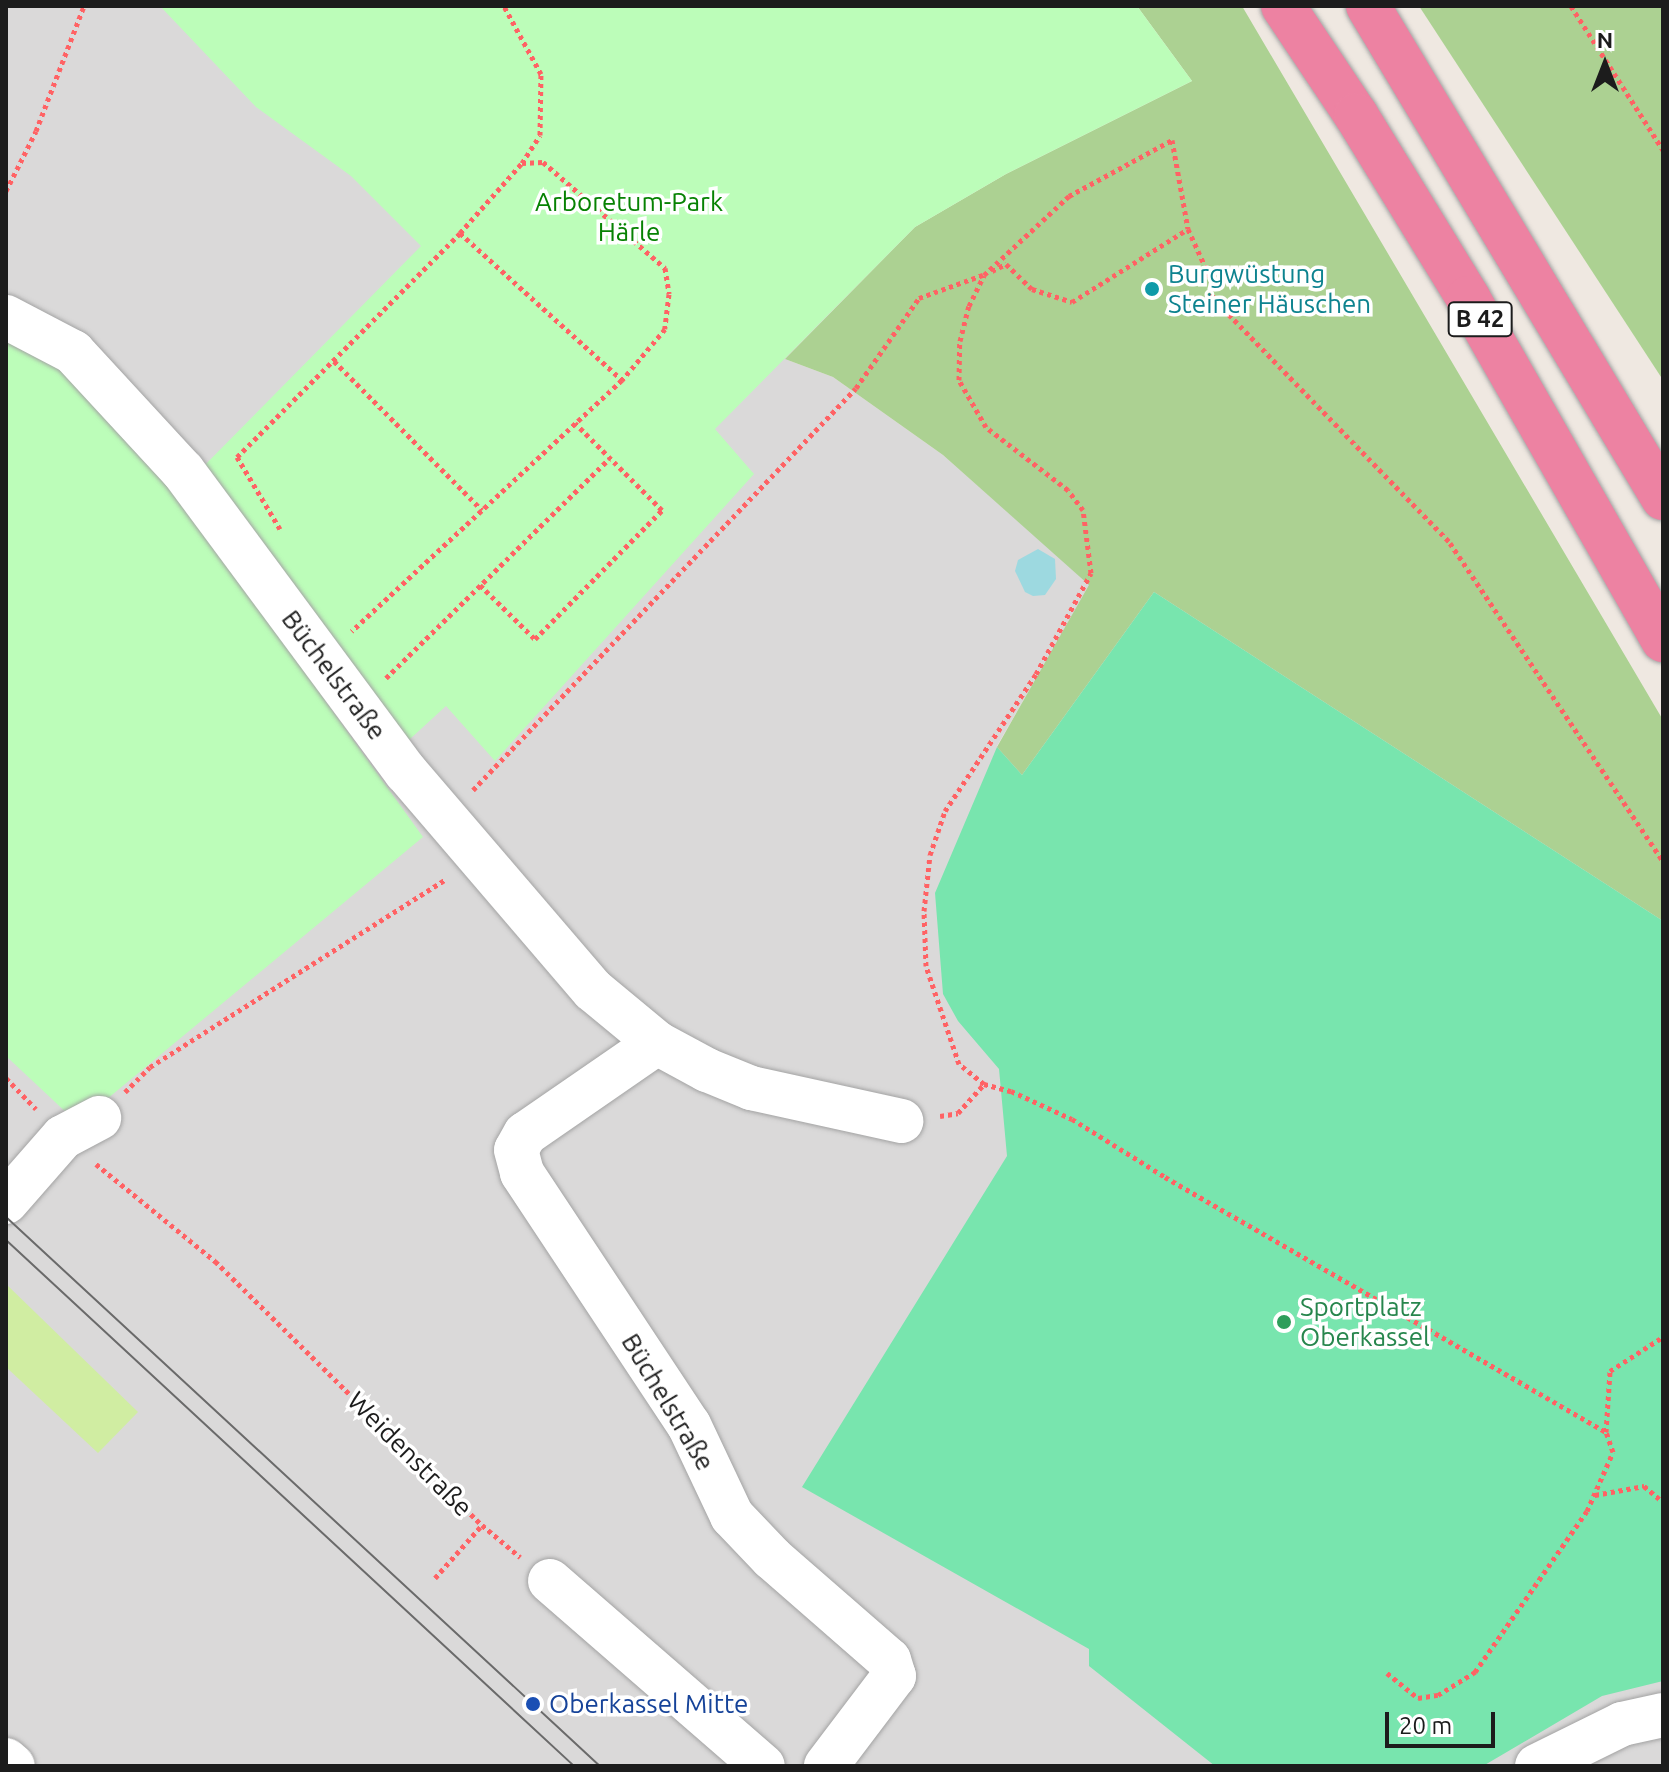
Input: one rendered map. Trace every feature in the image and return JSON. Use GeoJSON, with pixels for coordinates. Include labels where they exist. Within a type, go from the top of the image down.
{"type":"FeatureCollection","features":[{"type":"Feature","properties":{"kind":"highway","name":"B 42"},"geometry":{"type":"LineString","coordinates":[[1283,6],[1356,115],[1468,298],[1663,640]]}},
{"type":"Feature","properties":{"kind":"highway","name":"B 42"},"geometry":{"type":"LineString","coordinates":[[1368,6],[1663,498]]}},
{"type":"Feature","properties":{"kind":"street","name":"Büchelstraße"},"geometry":{"type":"LineString","coordinates":[[6,317],[73,352],[183,471],[406,772],[593,990],[657,1043],[751,1088],[901,1121]]}},
{"type":"Feature","properties":{"kind":"street","name":"Büchelstraße"},"geometry":{"type":"LineString","coordinates":[[657,1043],[525,1134],[516,1150],[522,1173],[689,1425],[732,1516],[772,1558],[889,1660],[894,1676],[826,1766]]}},
{"type":"Feature","properties":{"kind":"street"},"geometry":{"type":"LineString","coordinates":[[6,1202],[81,1128]]}},
{"type":"Feature","properties":{"kind":"street"},"geometry":{"type":"LineString","coordinates":[[550,1581],[763,1766]]}},
{"type":"Feature","properties":{"kind":"street"},"geometry":{"type":"LineString","coordinates":[[1537,1766],[1622,1724],[1663,1715]]}},
{"type":"Feature","properties":{"kind":"street"},"geometry":{"type":"LineString","coordinates":[[6,1760],[13,1766]]}},
{"type":"Feature","properties":{"kind":"path"},"geometry":{"type":"LineString","coordinates":[[6,191],[36,131],[84,6]]}},
{"type":"Feature","properties":{"kind":"path"},"geometry":{"type":"LineString","coordinates":[[283,534],[237,457],[460,233],[522,163],[540,135],[541,74],[504,6]]}},
{"type":"Feature","properties":{"kind":"path"},"geometry":{"type":"LineString","coordinates":[[1571,6],[1663,150]]}},
{"type":"Feature","properties":{"kind":"path"},"geometry":{"type":"LineString","coordinates":[[1606,1432],[1165,1177],[1072,1119],[1011,1091],[984,1084],[959,1064],[938,1010],[926,966],[924,911],[930,855],[945,811],[1036,674],[1091,573],[1083,510],[1068,490],[986,427],[959,380],[960,341],[969,306],[984,275],[1069,196],[1172,140],[1188,229],[1214,286],[1212,297],[1450,543],[1663,861]]}},
{"type":"Feature","properties":{"kind":"path"},"geometry":{"type":"LineString","coordinates":[[345,637],[622,380],[665,329],[669,294],[665,268],[543,162],[522,163]]}},
{"type":"Feature","properties":{"kind":"path"},"geometry":{"type":"LineString","coordinates":[[443,816],[504,761],[856,388],[919,298],[1006,264],[1032,289],[1072,302],[1188,229]]}},
{"type":"Feature","properties":{"kind":"path"},"geometry":{"type":"LineString","coordinates":[[460,233],[622,380]]}},
{"type":"Feature","properties":{"kind":"path"},"geometry":{"type":"LineString","coordinates":[[334,361],[482,510]]}},
{"type":"Feature","properties":{"kind":"path"},"geometry":{"type":"LineString","coordinates":[[480,585],[535,639],[662,510],[575,423]]}},
{"type":"Feature","properties":{"kind":"path"},"geometry":{"type":"LineString","coordinates":[[379,685],[609,459]]}},
{"type":"Feature","properties":{"kind":"path"},"geometry":{"type":"LineString","coordinates":[[150,1067],[479,857]]}},
{"type":"Feature","properties":{"kind":"path"},"geometry":{"type":"LineString","coordinates":[[901,1121],[958,1113],[984,1084]]}},
{"type":"Feature","properties":{"kind":"path","name":"Weidenstraße"},"geometry":{"type":"LineString","coordinates":[[81,1128],[482,1525],[550,1581]]}},
{"type":"Feature","properties":{"kind":"path"},"geometry":{"type":"LineString","coordinates":[[1387,1673],[1418,1698],[1438,1695],[1475,1672],[1587,1511],[1613,1452],[1606,1432],[1610,1371],[1663,1337]]}},
{"type":"Feature","properties":{"kind":"path"},"geometry":{"type":"LineString","coordinates":[[1594,1495],[1644,1486],[1663,1502]]}},
{"type":"Feature","properties":{"kind":"path"},"geometry":{"type":"LineString","coordinates":[[435,1578],[482,1525]]}},
{"type":"Feature","properties":{"kind":"shaded area"},"geometry":{"type":"Polygon","coordinates":[[[6,6],[527,6],[915,227],[785,359],[833,377],[943,455],[1090,585],[997,746],[1022,775],[1154,592],[1663,921],[1663,1766],[6,1766],[6,6]]]}},
{"type":"Feature","properties":{"kind":"green space","name":"Arboretum-Park Härle"},"geometry":{"type":"Polygon","coordinates":[[[160,6],[1137,6],[1192,81],[1006,174],[915,227],[715,429],[754,474],[495,761],[446,706],[398,750],[196,474],[421,246],[351,176],[256,107],[160,6]]]}},
{"type":"Feature","properties":{"kind":"green space"},"geometry":{"type":"Polygon","coordinates":[[[1137,6],[1242,6],[1663,720],[1663,921],[1154,592],[1022,775],[997,747],[1089,585],[943,455],[833,377],[785,359],[915,227],[1006,174],[1192,81],[1137,6]]]}},
{"type":"Feature","properties":{"kind":"green space"},"geometry":{"type":"Polygon","coordinates":[[[1419,6],[1663,6],[1663,380],[1419,6]]]}},
{"type":"Feature","properties":{"kind":"green space"},"geometry":{"type":"Polygon","coordinates":[[[6,332],[75,369],[171,486],[423,837],[95,1109],[70,1116],[6,1056],[6,332]]]}},
{"type":"Feature","properties":{"kind":"green space","name":"Sportplatz Oberkassel"},"geometry":{"type":"Polygon","coordinates":[[[1154,592],[1663,921],[1663,1681],[1602,1696],[1483,1766],[1215,1766],[1089,1666],[1089,1649],[802,1487],[1007,1156],[999,1069],[958,1021],[943,994],[935,893],[997,747],[1022,775],[1154,592]]]}},
{"type":"Feature","properties":{"kind":"green space"},"geometry":{"type":"Polygon","coordinates":[[[6,1284],[138,1412],[98,1453],[6,1367],[6,1284]]]}},
{"type":"Feature","properties":{"kind":"water"},"geometry":{"type":"Polygon","coordinates":[[[1038,549],[1055,559],[1056,579],[1045,595],[1033,596],[1025,592],[1015,571],[1018,560],[1038,549]]]}},
{"type":"Feature","properties":{"kind":"tram line"},"geometry":{"type":"LineString","coordinates":[[6,1217],[600,1766]]}},
{"type":"Feature","properties":{"kind":"tram line"},"geometry":{"type":"LineString","coordinates":[[6,1240],[574,1766]]}},
{"type":"Feature","properties":{"kind":"place","name":"Burgwüstung Steiner Häuschen"},"geometry":{"type":"Point","coordinates":[1152,289]}},
{"type":"Feature","properties":{"kind":"place","name":"Sportplatz Oberkassel"},"geometry":{"type":"Point","coordinates":[1284,1322]}},
{"type":"Feature","properties":{"kind":"place","name":"Oberkassel Mitte"},"geometry":{"type":"Point","coordinates":[533,1704]}}]}
